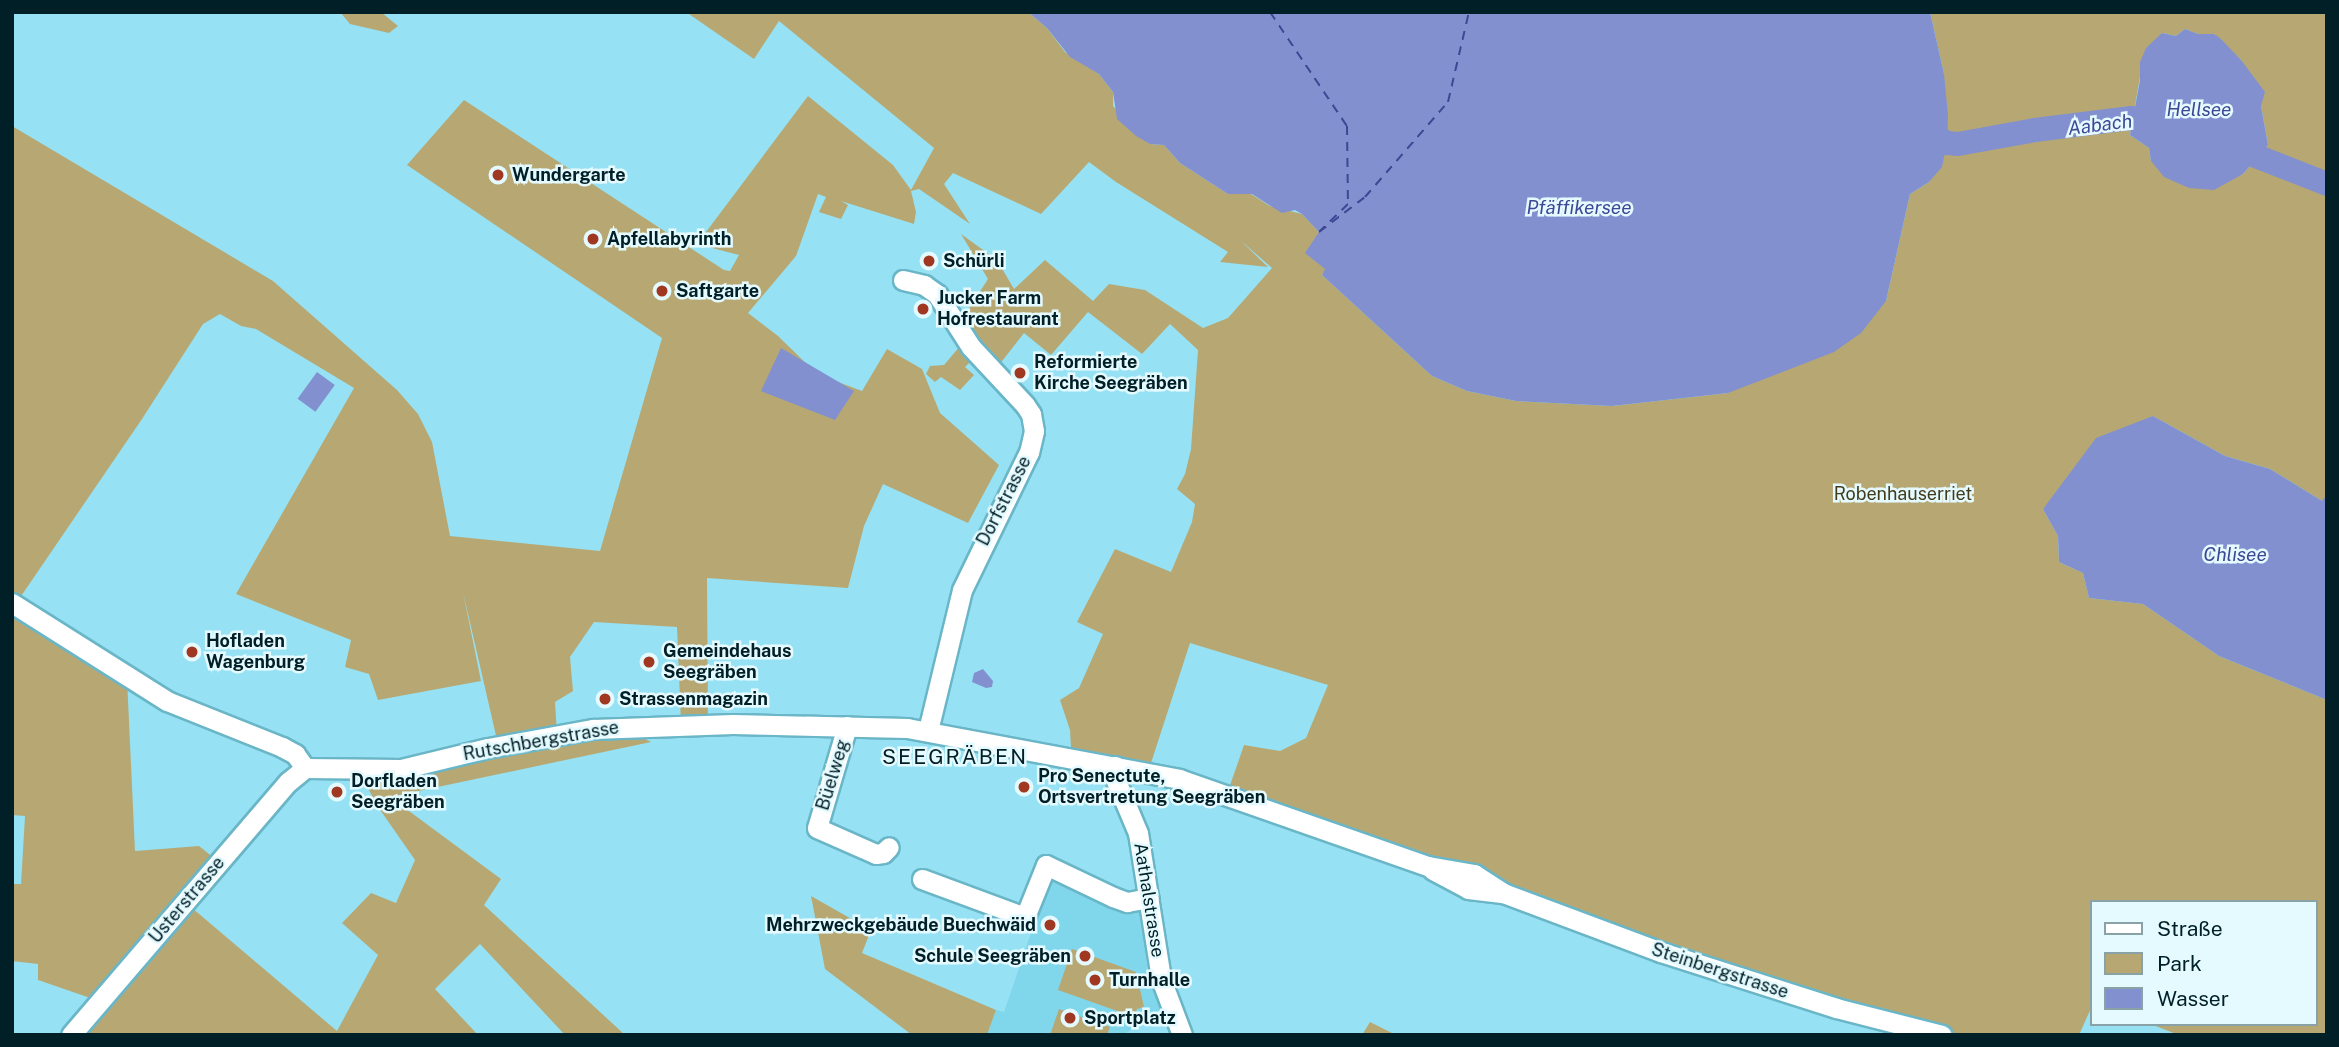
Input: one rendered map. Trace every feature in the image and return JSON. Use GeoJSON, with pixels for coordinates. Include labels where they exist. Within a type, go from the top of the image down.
{"type":"FeatureCollection","features":[{"type":"Feature","properties":{"kind":"street","name":"Dorfstrasse"},"geometry":{"type":"LineString","coordinates":[[903,280],[924,285],[937,294],[971,347],[1025,405],[1031,414],[1034,431],[1029,452],[962,590],[928,731]]}},
{"type":"Feature","properties":{"kind":"street"},"geometry":{"type":"LineString","coordinates":[[12,604],[167,701],[282,747],[295,754],[304,768]]}},
{"type":"Feature","properties":{"kind":"street","name":"Rutschbergstrasse"},"geometry":{"type":"LineString","coordinates":[[304,768],[401,769],[544,737],[620,726],[847,726],[928,731],[1115,766]]}},
{"type":"Feature","properties":{"kind":"street","name":"Büelweg"},"geometry":{"type":"LineString","coordinates":[[847,726],[817,828],[876,854],[883,853],[889,847]]}},
{"type":"Feature","properties":{"kind":"street","name":"Steinbergstrasse"},"geometry":{"type":"LineString","coordinates":[[1115,766],[1204,786],[1428,866],[1474,874],[1503,893],[1756,984],[1942,1035]]}},
{"type":"Feature","properties":{"kind":"street","name":"Aathalstrasse"},"geometry":{"type":"LineString","coordinates":[[1115,766],[1114,776],[1138,833],[1161,979],[1182,1035]]}},
{"type":"Feature","properties":{"kind":"street","name":"Usterstrasse"},"geometry":{"type":"LineString","coordinates":[[71,1035],[288,782],[304,768]]}},
{"type":"Feature","properties":{"kind":"street"},"geometry":{"type":"LineString","coordinates":[[922,879],[1026,917],[1046,865],[1128,902],[1149,898]]}},
{"type":"Feature","properties":{"kind":"shaded area","name":"Schule Seegräben"},"geometry":{"type":"Polygon","coordinates":[[[1053,876],[1141,910],[1147,966],[1150,967],[1166,1015],[1137,1026],[1123,1035],[987,1035],[996,1010],[1004,1012],[1035,921],[1028,918],[1036,895],[1043,898],[1053,876]]]}},
{"type":"Feature","properties":{"kind":"green space"},"geometry":{"type":"Polygon","coordinates":[[[340,12],[381,12],[398,26],[389,33],[350,24],[340,12]]]}},
{"type":"Feature","properties":{"kind":"green space","name":"Robenhauserriet"},"geometry":{"type":"Polygon","coordinates":[[[686,12],[1028,12],[1047,28],[1065,52],[1099,74],[1113,92],[1113,106],[1150,144],[1164,145],[1180,163],[1228,194],[1251,194],[1270,206],[1302,214],[1319,232],[1326,269],[1322,275],[1432,376],[1467,391],[1516,401],[1612,406],[1728,393],[1886,301],[1910,194],[1929,182],[1944,74],[1930,12],[2327,12],[2327,504],[2270,469],[2225,456],[2153,416],[2043,509],[2058,536],[2059,562],[2083,573],[2089,598],[2143,604],[2219,656],[2327,700],[2327,1035],[2179,1035],[2155,1026],[2318,1026],[2318,900],[2090,900],[2090,1010],[2079,1035],[1899,1035],[1901,1026],[1227,794],[1244,745],[1280,751],[1306,738],[1328,685],[1190,643],[1151,763],[1071,748],[1070,730],[1060,700],[1079,688],[1103,634],[1077,622],[1115,549],[1171,572],[1192,522],[1195,504],[1177,489],[1185,474],[1191,449],[1198,350],[1170,324],[1142,354],[1088,312],[1051,355],[1024,333],[999,365],[957,327],[988,279],[961,234],[997,260],[1014,289],[1045,260],[1093,301],[1109,284],[1145,290],[1203,328],[1228,318],[1272,268],[1240,240],[1268,267],[1220,262],[1228,252],[1116,182],[1089,162],[1041,214],[953,173],[944,184],[970,224],[919,189],[911,191],[916,212],[914,224],[841,201],[848,205],[841,219],[819,212],[826,197],[818,194],[796,256],[748,313],[778,336],[817,374],[862,391],[887,349],[922,369],[940,413],[999,465],[968,523],[883,484],[864,526],[848,588],[707,578],[708,724],[681,724],[677,627],[594,622],[570,657],[573,691],[555,702],[557,734],[619,726],[651,742],[390,797],[501,879],[484,905],[625,1035],[565,1035],[480,944],[435,989],[478,1035],[83,1035],[99,1001],[38,980],[38,964],[12,961],[12,884],[21,884],[25,816],[12,815],[12,126],[273,281],[397,390],[418,414],[432,442],[450,536],[600,551],[662,338],[407,165],[464,100],[724,270],[730,271],[739,255],[697,244],[808,96],[893,165],[911,190],[934,148],[779,21],[754,59],[686,12]],[[2185,29],[2176,36],[2162,33],[2141,71],[2130,135],[2149,148],[2151,161],[2230,179],[2243,174],[2268,145],[2261,106],[2241,60],[2214,34],[2198,34],[2185,29]],[[220,314],[203,324],[142,419],[15,605],[127,678],[135,851],[199,846],[219,862],[185,902],[337,1031],[378,955],[342,923],[371,893],[396,903],[415,860],[376,804],[366,784],[365,770],[497,740],[463,592],[481,681],[378,700],[369,674],[345,667],[351,640],[236,594],[354,388],[256,329],[241,326],[220,314]]]}},
{"type":"Feature","properties":{"kind":"green space"},"geometry":{"type":"Polygon","coordinates":[[[961,345],[974,358],[965,367],[974,375],[960,390],[941,377],[935,382],[926,374],[930,366],[944,365],[961,345]]]}},
{"type":"Feature","properties":{"kind":"green space"},"geometry":{"type":"Polygon","coordinates":[[[811,896],[871,930],[862,953],[996,1010],[987,1035],[912,1035],[825,969],[811,896]]]}},
{"type":"Feature","properties":{"kind":"green space","name":"Turnhalle"},"geometry":{"type":"Polygon","coordinates":[[[1072,949],[1136,972],[1144,1007],[1137,1009],[1134,1017],[1058,990],[1072,949]]]}},
{"type":"Feature","properties":{"kind":"green space","name":"Sportplatz"},"geometry":{"type":"Polygon","coordinates":[[[1059,1009],[1110,1027],[1107,1035],[1050,1035],[1059,1009]]]}},
{"type":"Feature","properties":{"kind":"green space"},"geometry":{"type":"Polygon","coordinates":[[[1370,1022],[1396,1035],[1362,1035],[1370,1022]]]}},
{"type":"Feature","properties":{"kind":"water","name":"Pfäffikersee"},"geometry":{"type":"Polygon","coordinates":[[[1028,12],[1930,12],[1944,74],[1948,115],[1947,143],[1942,167],[1929,182],[1910,194],[1886,301],[1861,333],[1834,352],[1728,393],[1612,406],[1516,401],[1467,391],[1432,376],[1322,275],[1325,269],[1305,253],[1319,232],[1302,214],[1295,210],[1282,213],[1252,194],[1228,194],[1180,163],[1164,145],[1150,144],[1136,136],[1117,119],[1113,92],[1099,74],[1070,57],[1047,28],[1028,12]]]}},
{"type":"Feature","properties":{"kind":"water","name":"Hellsee"},"geometry":{"type":"Polygon","coordinates":[[[2185,29],[2198,34],[2214,34],[2220,38],[2265,92],[2261,106],[2268,145],[2243,174],[2214,190],[2189,188],[2164,177],[2151,161],[2149,148],[2130,135],[2140,80],[2140,62],[2146,48],[2162,33],[2176,36],[2185,29]]]}},
{"type":"Feature","properties":{"kind":"water"},"geometry":{"type":"Polygon","coordinates":[[[781,348],[854,391],[835,420],[761,391],[781,348]]]}},
{"type":"Feature","properties":{"kind":"water"},"geometry":{"type":"Polygon","coordinates":[[[317,372],[335,385],[315,412],[298,399],[317,372]]]}},
{"type":"Feature","properties":{"kind":"water","name":"Chlisee"},"geometry":{"type":"Polygon","coordinates":[[[2153,416],[2225,456],[2270,469],[2327,504],[2327,700],[2219,656],[2143,604],[2089,598],[2083,573],[2059,562],[2058,536],[2043,509],[2096,438],[2153,416]]]}},
{"type":"Feature","properties":{"kind":"water"},"geometry":{"type":"Polygon","coordinates":[[[983,669],[993,681],[992,687],[986,688],[972,682],[974,673],[983,669]]]}},
{"type":"Feature","properties":{"kind":"waterway","name":"Aabach"},"geometry":{"type":"LineString","coordinates":[[1919,127],[1947,143],[1958,144],[2035,130],[2131,118],[2163,121]]}},
{"type":"Feature","properties":{"kind":"waterway","name":"Aabach"},"geometry":{"type":"LineString","coordinates":[[2230,146],[2327,184]]}},
{"type":"Feature","properties":{"kind":"waterway"},"geometry":{"type":"LineString","coordinates":[[2324,501],[2327,498]]}},
{"type":"Feature","properties":{"kind":"ferry route"},"geometry":{"type":"LineString","coordinates":[[1270,12],[1347,126],[1348,204],[1319,232],[1365,197],[1448,102],[1469,12]]}},
{"type":"Feature","properties":{"kind":"place","name":"Wundergarte"},"geometry":{"type":"Point","coordinates":[498,175]}},
{"type":"Feature","properties":{"kind":"place","name":"Apfellabyrinth"},"geometry":{"type":"Point","coordinates":[593,239]}},
{"type":"Feature","properties":{"kind":"place","name":"Schürli"},"geometry":{"type":"Point","coordinates":[929,261]}},
{"type":"Feature","properties":{"kind":"place","name":"Saftgarte"},"geometry":{"type":"Point","coordinates":[662,291]}},
{"type":"Feature","properties":{"kind":"place","name":"Jucker Farm Hofrestaurant"},"geometry":{"type":"Point","coordinates":[923,309]}},
{"type":"Feature","properties":{"kind":"place","name":"Reformierte Kirche Seegräben"},"geometry":{"type":"Point","coordinates":[1020,373]}},
{"type":"Feature","properties":{"kind":"place","name":"Hofladen Wagenburg"},"geometry":{"type":"Point","coordinates":[192,652]}},
{"type":"Feature","properties":{"kind":"place","name":"Gemeindehaus Seegräben"},"geometry":{"type":"Point","coordinates":[649,662]}},
{"type":"Feature","properties":{"kind":"place","name":"Strassenmagazin"},"geometry":{"type":"Point","coordinates":[605,699]}},
{"type":"Feature","properties":{"kind":"place","name":"Pro Senectute, Ortsvertretung Seegräben"},"geometry":{"type":"Point","coordinates":[1024,787]}},
{"type":"Feature","properties":{"kind":"place","name":"Dorfladen Seegräben"},"geometry":{"type":"Point","coordinates":[337,792]}},
{"type":"Feature","properties":{"kind":"place","name":"Mehrzweckgebäude Buechwäid"},"geometry":{"type":"Point","coordinates":[1050,925]}},
{"type":"Feature","properties":{"kind":"place","name":"Schule Seegräben"},"geometry":{"type":"Point","coordinates":[1085,956]}},
{"type":"Feature","properties":{"kind":"place","name":"Turnhalle"},"geometry":{"type":"Point","coordinates":[1095,980]}},
{"type":"Feature","properties":{"kind":"place","name":"Sportplatz"},"geometry":{"type":"Point","coordinates":[1070,1018]}},
{"type":"Feature","properties":{"kind":"district","name":"SEEGRÄBEN"},"geometry":{"type":"Point","coordinates":[955,757]}}]}
